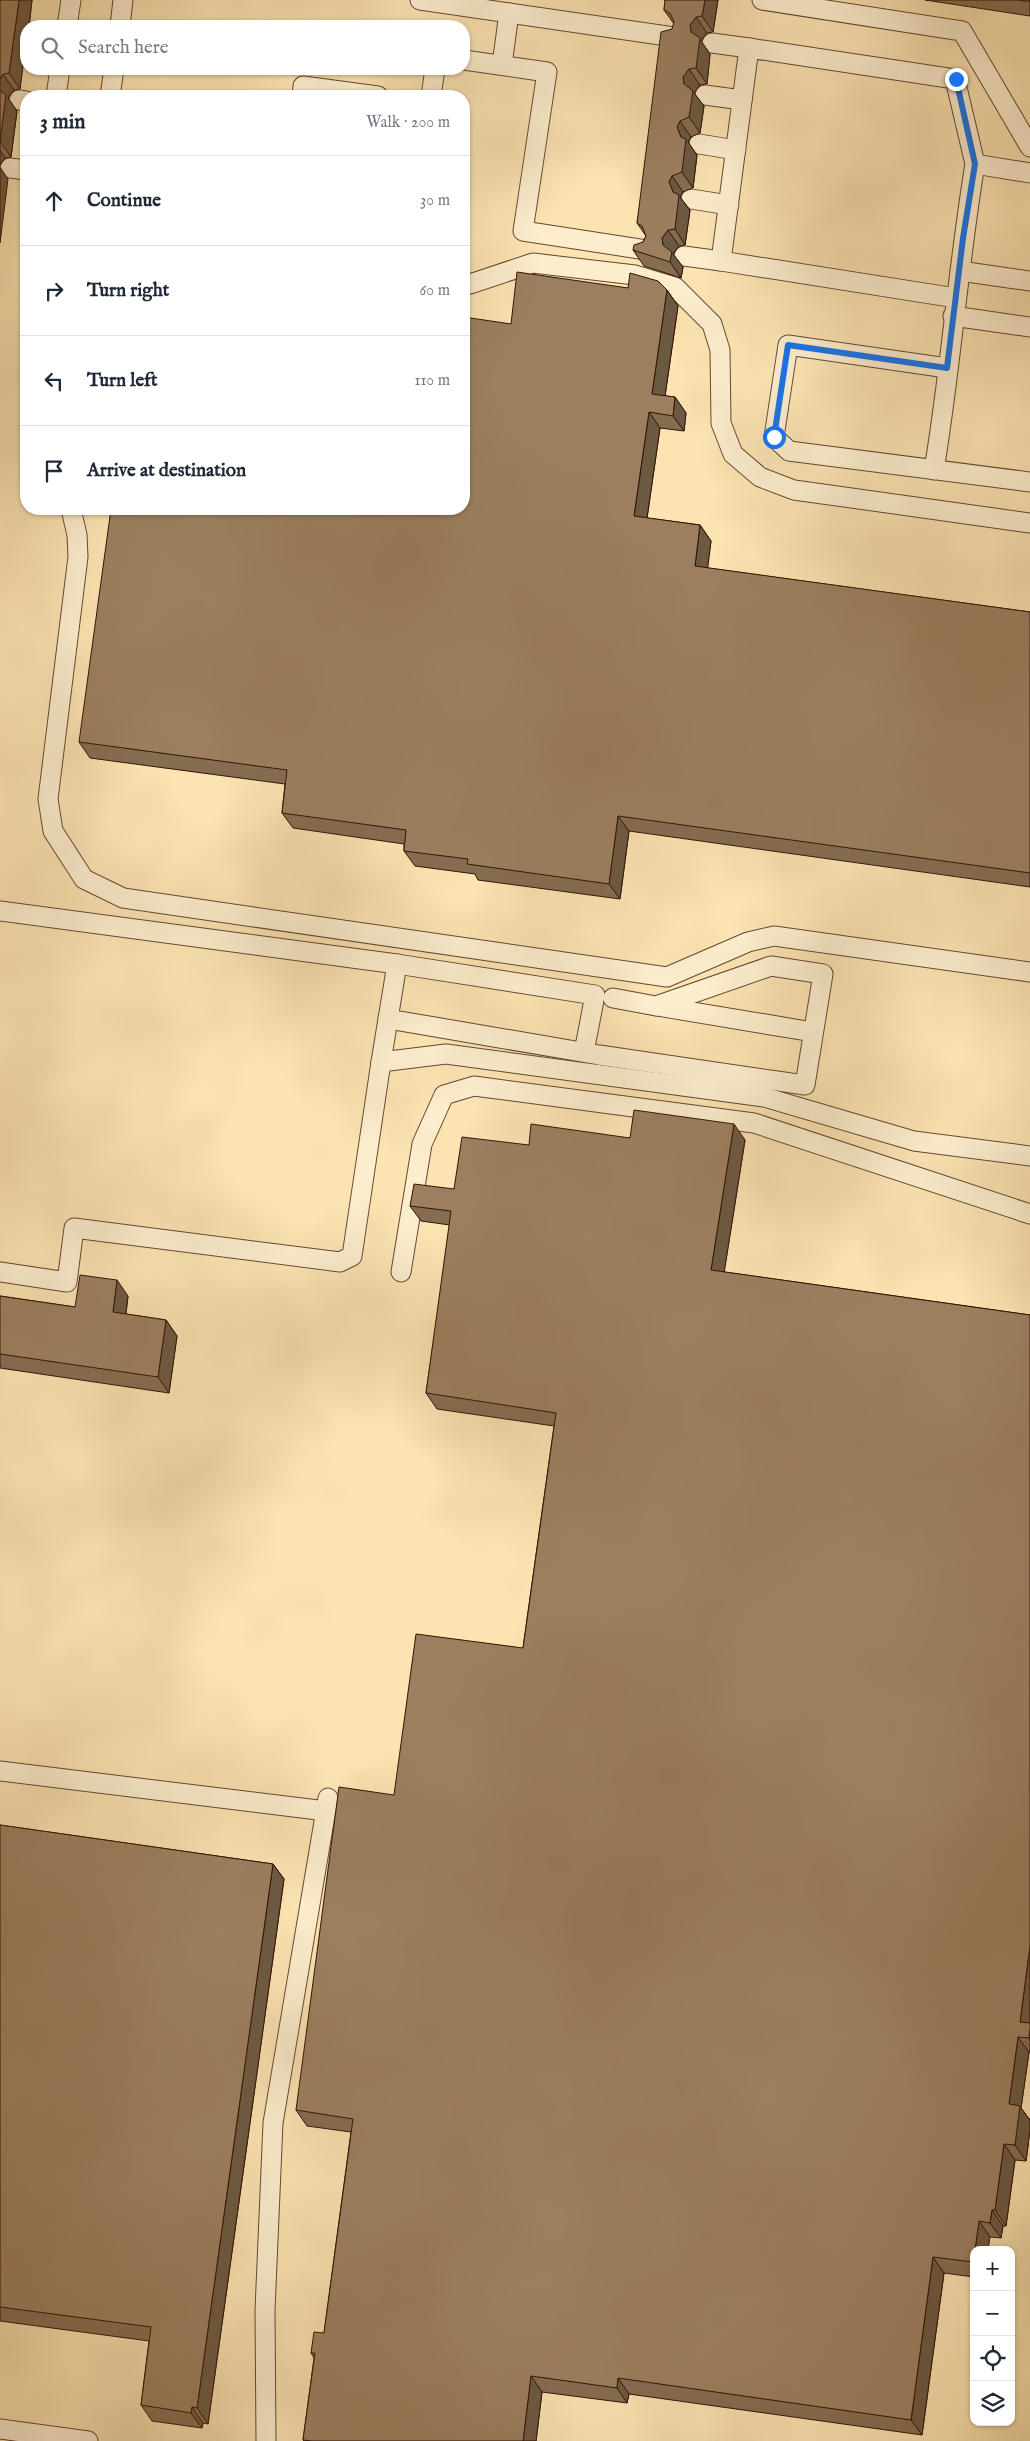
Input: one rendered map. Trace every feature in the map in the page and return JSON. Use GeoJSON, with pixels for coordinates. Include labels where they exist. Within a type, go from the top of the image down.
{"type":"FeatureCollection","features":[{"type":"Feature","properties":{"kind":"lane"},"geometry":{"type":"LineString","coordinates":[[68,20],[71,0]]}},
{"type":"Feature","properties":{"kind":"lane"},"geometry":{"type":"LineString","coordinates":[[121,20],[123,0]]}},
{"type":"Feature","properties":{"kind":"lane"},"geometry":{"type":"LineString","coordinates":[[420,0],[674,37]]}},
{"type":"Feature","properties":{"kind":"lane"},"geometry":{"type":"LineString","coordinates":[[762,0],[962,31],[1030,147]]}},
{"type":"Feature","properties":{"kind":"lane"},"geometry":{"type":"LineString","coordinates":[[502,65],[509,13]]}},
{"type":"Feature","properties":{"kind":"lane"},"geometry":{"type":"LineString","coordinates":[[712,43],[956,79],[975,164],[954,307],[942,422],[934,470]]}},
{"type":"Feature","properties":{"kind":"lane"},"geometry":{"type":"LineString","coordinates":[[721,261],[749,48]]}},
{"type":"Feature","properties":{"kind":"lane"},"geometry":{"type":"LineString","coordinates":[[470,61],[547,72],[523,231],[646,250]]}},
{"type":"Feature","properties":{"kind":"lane"},"geometry":{"type":"LineString","coordinates":[[57,90],[59,75]]}},
{"type":"Feature","properties":{"kind":"lane"},"geometry":{"type":"LineString","coordinates":[[111,90],[113,75]]}},
{"type":"Feature","properties":{"kind":"lane"},"geometry":{"type":"LineString","coordinates":[[432,90],[435,75]]}},
{"type":"Feature","properties":{"kind":"lane"},"geometry":{"type":"LineString","coordinates":[[303,90],[303,86],[333,90]]}},
{"type":"Feature","properties":{"kind":"lane"},"geometry":{"type":"LineString","coordinates":[[705,95],[742,100]]}},
{"type":"Feature","properties":{"kind":"lane"},"geometry":{"type":"LineString","coordinates":[[699,144],[736,150]]}},
{"type":"Feature","properties":{"kind":"lane"},"geometry":{"type":"LineString","coordinates":[[975,164],[1030,172]]}},
{"type":"Feature","properties":{"kind":"lane"},"geometry":{"type":"LineString","coordinates":[[692,199],[728,205]]}},
{"type":"Feature","properties":{"kind":"lane"},"geometry":{"type":"LineString","coordinates":[[684,256],[721,261],[954,307],[1030,327]]}},
{"type":"Feature","properties":{"kind":"lane"},"geometry":{"type":"LineString","coordinates":[[470,284],[533,262],[635,275],[675,288],[712,324],[720,350],[721,423],[733,454],[760,477],[794,490],[1030,523]]}},
{"type":"Feature","properties":{"kind":"lane"},"geometry":{"type":"LineString","coordinates":[[960,271],[1030,281]]}},
{"type":"Feature","properties":{"kind":"lane"},"geometry":{"type":"LineString","coordinates":[[947,368],[788,345],[774,437],[789,452],[1030,482]]}},
{"type":"Feature","properties":{"kind":"lane"},"geometry":{"type":"LineString","coordinates":[[72,515],[77,535],[78,557],[48,799],[53,830],[84,879],[123,898],[667,977],[748,942],[774,936],[1030,972]]}},
{"type":"Feature","properties":{"kind":"lane"},"geometry":{"type":"LineString","coordinates":[[0,911],[397,964],[595,995],[584,1052]]}},
{"type":"Feature","properties":{"kind":"lane"},"geometry":{"type":"LineString","coordinates":[[0,1272],[67,1282],[74,1228],[340,1262],[352,1256],[397,964]]}},
{"type":"Feature","properties":{"kind":"lane"},"geometry":{"type":"LineString","coordinates":[[388,1019],[584,1052],[805,1085],[823,974],[771,966],[656,1006]]}},
{"type":"Feature","properties":{"kind":"lane"},"geometry":{"type":"LineString","coordinates":[[613,998],[813,1032]]}},
{"type":"Feature","properties":{"kind":"lane"},"geometry":{"type":"LineString","coordinates":[[381,1062],[446,1054],[764,1097],[914,1141],[1030,1156]]}},
{"type":"Feature","properties":{"kind":"lane"},"geometry":{"type":"LineString","coordinates":[[401,1272],[422,1144],[444,1095],[474,1086],[754,1123],[1030,1214]]}},
{"type":"Feature","properties":{"kind":"lane"},"geometry":{"type":"LineString","coordinates":[[0,1771],[327,1805],[273,2123],[264,2310],[266,2441]]}},
{"type":"Feature","properties":{"kind":"lane"},"geometry":{"type":"LineString","coordinates":[[0,2429],[88,2441]]}},
{"type":"Feature","properties":{"kind":"building"},"geometry":{"type":"Polygon","coordinates":[[[0,0],[19,0],[9,73],[3,74],[0,79],[0,0]]]}},
{"type":"Feature","properties":{"kind":"building"},"geometry":{"type":"Polygon","coordinates":[[[665,0],[705,0],[702,16],[696,17],[690,25],[691,32],[700,38],[696,68],[689,69],[683,77],[684,84],[693,91],[689,117],[680,121],[677,127],[681,137],[686,139],[682,172],[672,176],[669,182],[673,192],[679,195],[675,229],[668,230],[662,238],[663,245],[672,252],[670,262],[633,250],[634,245],[643,242],[646,236],[642,226],[637,223],[661,32],[672,29],[674,22],[670,13],[664,10],[665,0]]]}},
{"type":"Feature","properties":{"kind":"building"},"geometry":{"type":"Polygon","coordinates":[[[0,91],[6,95],[0,141],[0,91]]]}},
{"type":"Feature","properties":{"kind":"building"},"geometry":{"type":"Polygon","coordinates":[[[517,272],[628,288],[630,273],[658,281],[667,290],[652,394],[675,397],[673,416],[649,412],[634,516],[700,525],[695,566],[1030,612],[1030,873],[618,816],[609,884],[467,864],[468,859],[404,851],[406,830],[282,813],[287,770],[79,742],[110,515],[470,515],[470,318],[511,324],[517,272]]]}},
{"type":"Feature","properties":{"kind":"building"},"geometry":{"type":"Polygon","coordinates":[[[634,1110],[734,1124],[711,1270],[1030,1315],[1030,1946],[1020,2022],[1030,2023],[1030,2029],[1029,2038],[1018,2037],[1009,2104],[1020,2106],[1015,2145],[1004,2144],[995,2210],[992,2210],[990,2223],[979,2221],[976,2246],[970,2246],[970,2262],[933,2257],[911,2420],[618,2378],[617,2388],[531,2376],[523,2441],[303,2440],[315,2353],[311,2353],[314,2332],[324,2333],[353,2119],[296,2110],[339,1787],[394,1795],[416,1634],[523,1648],[556,1413],[426,1393],[451,1211],[410,1206],[414,1184],[454,1189],[462,1137],[529,1145],[531,1124],[630,1138],[634,1110]]]}},
{"type":"Feature","properties":{"kind":"building"},"geometry":{"type":"Polygon","coordinates":[[[80,1275],[117,1280],[113,1312],[166,1320],[158,1377],[0,1354],[0,1296],[75,1307],[80,1275]]]}},
{"type":"Feature","properties":{"kind":"building"},"geometry":{"type":"Polygon","coordinates":[[[0,1825],[273,1864],[197,2408],[192,2407],[191,2413],[141,2405],[151,2327],[0,2307],[0,1825]]]}},
{"type":"Feature","properties":{"kind":"route"},"geometry":{"type":"LineString","coordinates":[[774,437],[788,345],[947,368],[963,238],[975,164],[956,79]]}}]}
